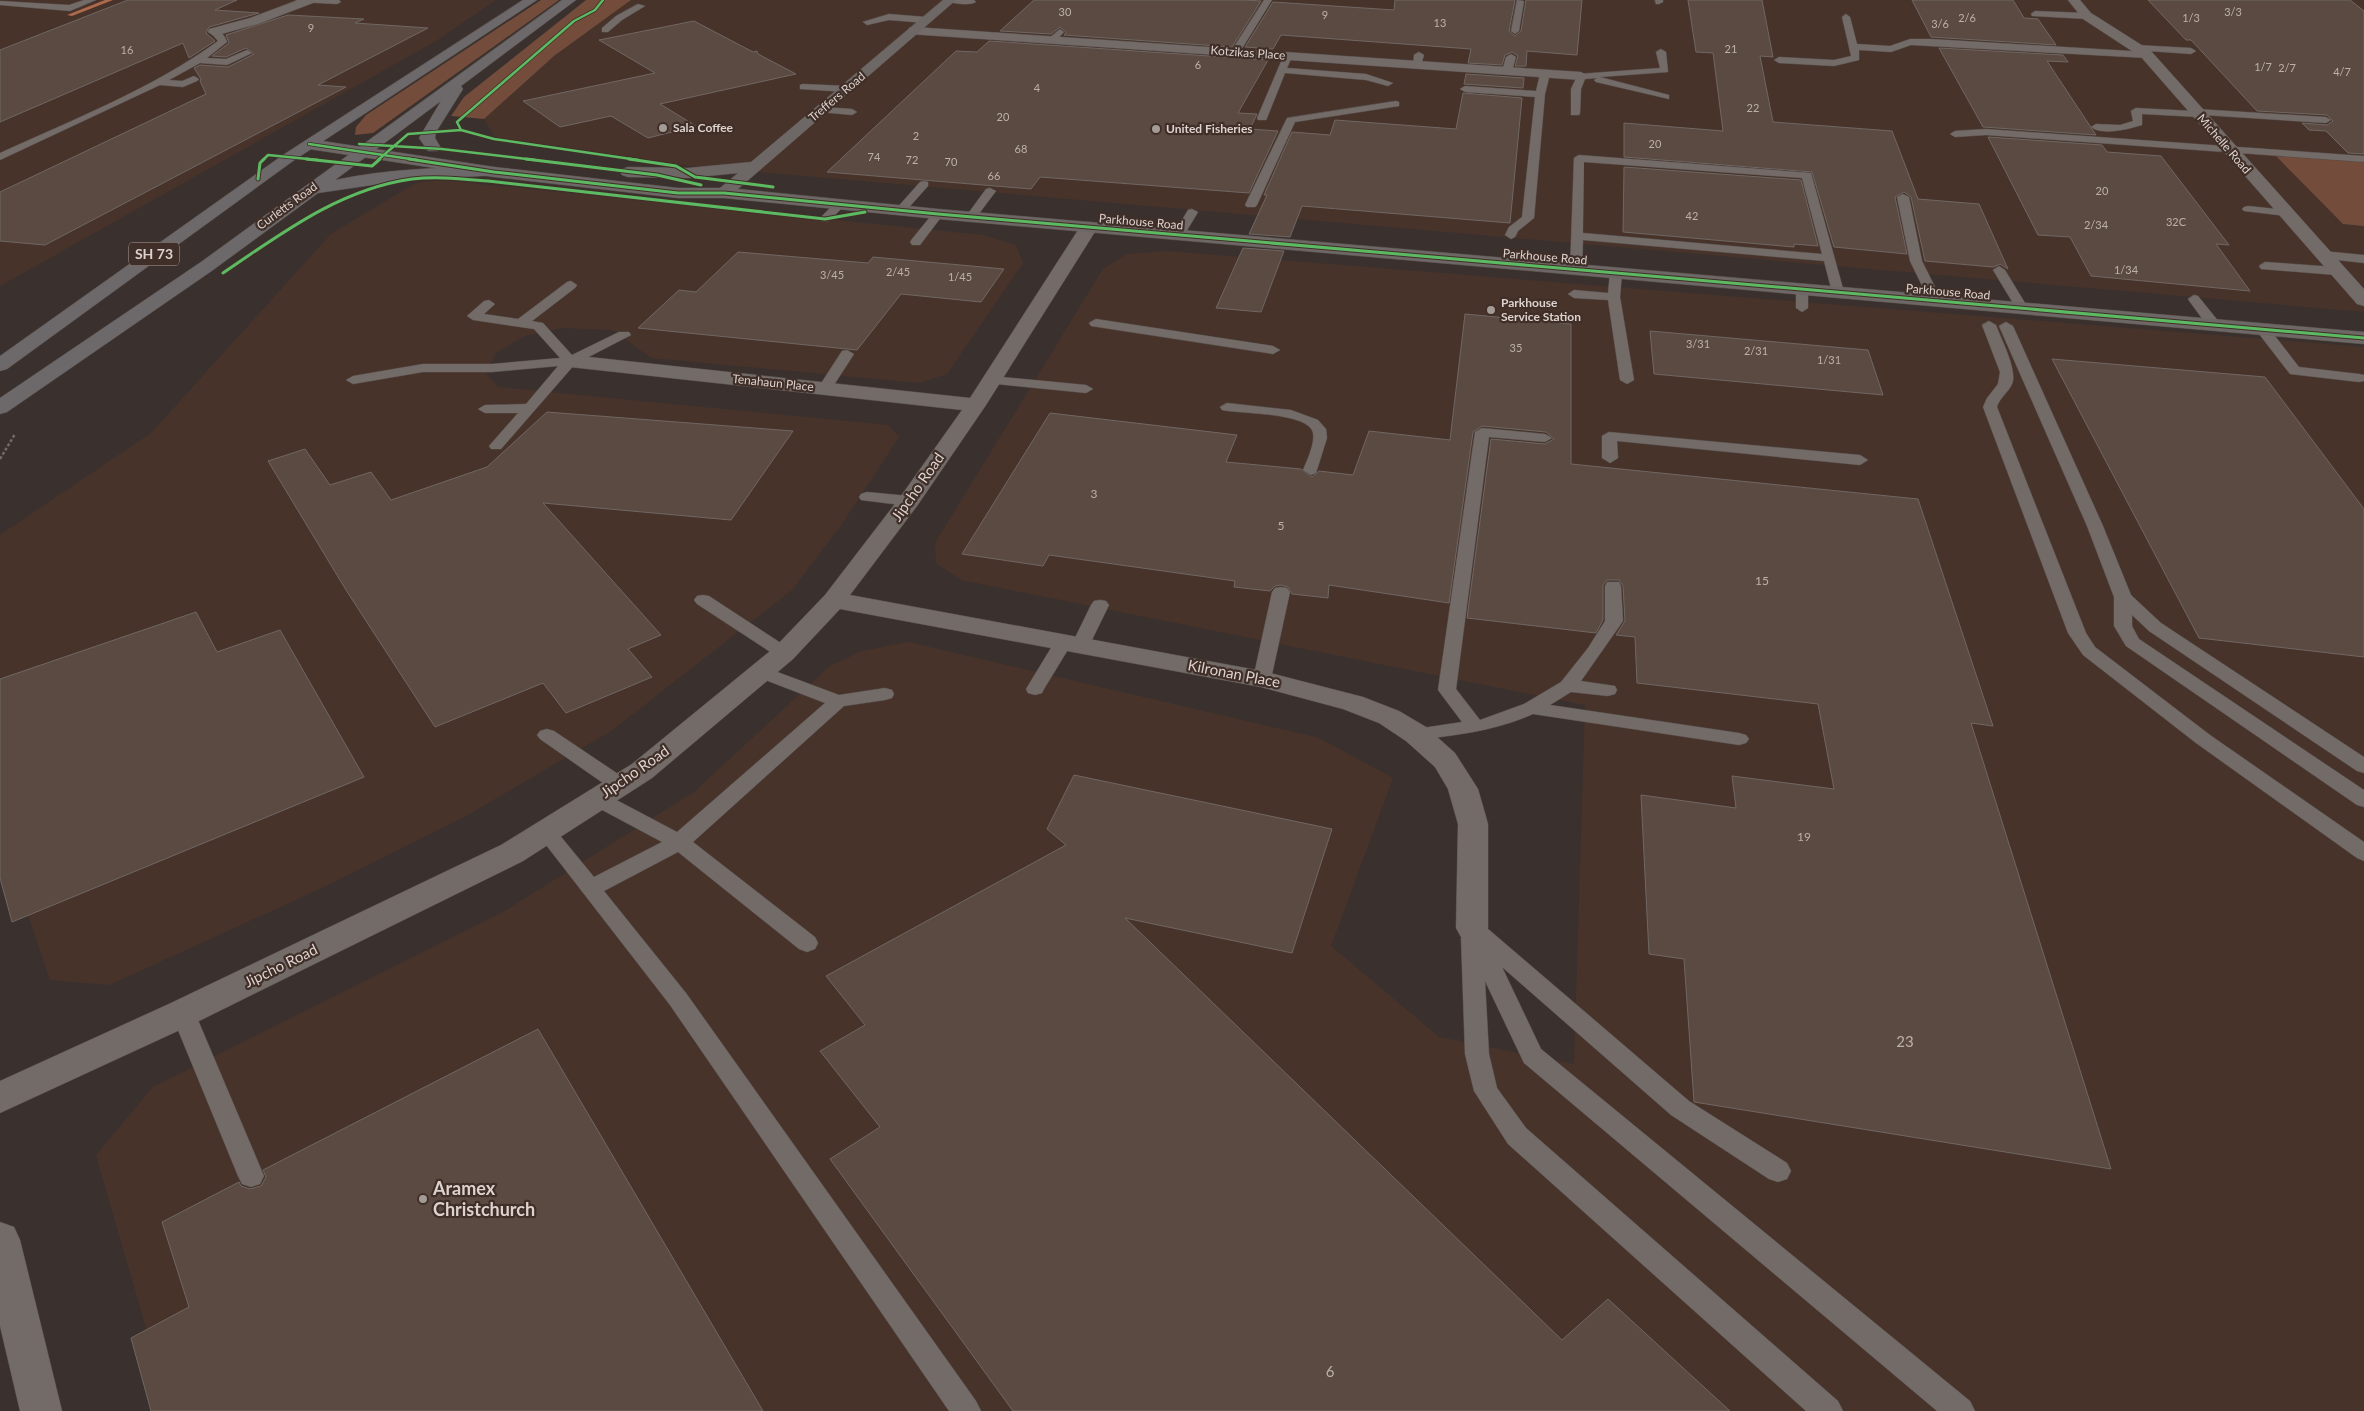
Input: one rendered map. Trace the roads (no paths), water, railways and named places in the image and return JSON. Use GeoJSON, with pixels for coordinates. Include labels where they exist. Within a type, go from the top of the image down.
{"type":"FeatureCollection","features":[{"type":"Feature","properties":{"kind":"highway","name":"SH 73"},"geometry":{"type":"LineString","coordinates":[[0,365],[309,144],[531,0]]}},
{"type":"Feature","properties":{"kind":"highway","name":"Curletts Road"},"geometry":{"type":"LineString","coordinates":[[0,408],[207,266],[570,0]]}},
{"type":"Feature","properties":{"kind":"highway"},"geometry":{"type":"LineString","coordinates":[[433,148],[427,138],[429,132],[463,77]]}},
{"type":"Feature","properties":{"kind":"highway"},"geometry":{"type":"LineString","coordinates":[[309,190],[362,179],[401,174],[445,171],[494,172]]}},
{"type":"Feature","properties":{"kind":"street"},"geometry":{"type":"LineString","coordinates":[[214,32],[254,22],[309,0]]}},
{"type":"Feature","properties":{"kind":"street","name":"Treffers Road"},"geometry":{"type":"LineString","coordinates":[[724,193],[950,0]]}},
{"type":"Feature","properties":{"kind":"street","name":"Michelle Road"},"geometry":{"type":"LineString","coordinates":[[2074,0],[2087,16],[2142,52],[2336,271],[2364,300]]}},
{"type":"Feature","properties":{"kind":"street","name":"Kotzikas Place"},"geometry":{"type":"LineString","coordinates":[[914,31],[1056,36],[1235,53],[1417,60],[1507,71],[1581,76]]}},
{"type":"Feature","properties":{"kind":"street","name":"Parkhouse Road"},"geometry":{"type":"LineString","coordinates":[[309,144],[367,148],[433,148],[692,182],[724,193]]}},
{"type":"Feature","properties":{"kind":"street","name":"Parkhouse Road"},"geometry":{"type":"LineString","coordinates":[[367,148],[494,172],[678,193],[724,193],[900,211],[2364,338]]}},
{"type":"Feature","properties":{"kind":"street"},"geometry":{"type":"LineString","coordinates":[[627,172],[688,172],[756,166]]}},
{"type":"Feature","properties":{"kind":"street","name":"Jipcho Road"},"geometry":{"type":"LineString","coordinates":[[0,1098],[183,1014],[512,853],[642,771],[784,653],[834,600],[909,501],[976,404],[1089,227]]}},
{"type":"Feature","properties":{"kind":"street","name":"Tenahaun Place"},"geometry":{"type":"LineString","coordinates":[[570,361],[976,404]]}},
{"type":"Feature","properties":{"kind":"street","name":"Kilronan Place"},"geometry":{"type":"LineString","coordinates":[[834,600],[1262,679],[1353,703],[1389,717],[1416,734],[1445,760],[1463,789],[1473,824],[1472,928]]}},
{"type":"Feature","properties":{"kind":"street"},"geometry":{"type":"LineString","coordinates":[[0,1240],[12,1340],[41,1411]]}},
{"type":"Feature","properties":{"kind":"lane"},"geometry":{"type":"LineString","coordinates":[[0,3],[70,8],[92,0]]}},
{"type":"Feature","properties":{"kind":"lane"},"geometry":{"type":"LineString","coordinates":[[299,0],[336,2]]}},
{"type":"Feature","properties":{"kind":"lane"},"geometry":{"type":"LineString","coordinates":[[950,0],[972,2]]}},
{"type":"Feature","properties":{"kind":"lane"},"geometry":{"type":"LineString","coordinates":[[1235,53],[1268,0]]}},
{"type":"Feature","properties":{"kind":"lane"},"geometry":{"type":"LineString","coordinates":[[1515,31],[1520,1]]}},
{"type":"Feature","properties":{"kind":"lane"},"geometry":{"type":"LineString","coordinates":[[605,30],[619,18],[641,6]]}},
{"type":"Feature","properties":{"kind":"lane"},"geometry":{"type":"LineString","coordinates":[[880,14],[889,18]]}},
{"type":"Feature","properties":{"kind":"lane"},"geometry":{"type":"LineString","coordinates":[[2035,14],[2087,16]]}},
{"type":"Feature","properties":{"kind":"lane"},"geometry":{"type":"LineString","coordinates":[[1779,60],[1834,63],[1856,58],[1846,17]]}},
{"type":"Feature","properties":{"kind":"lane"},"geometry":{"type":"LineString","coordinates":[[867,22],[889,18],[926,20]]}},
{"type":"Feature","properties":{"kind":"lane"},"geometry":{"type":"LineString","coordinates":[[0,157],[159,82],[198,60],[223,42],[221,37],[214,32]]}},
{"type":"Feature","properties":{"kind":"lane"},"geometry":{"type":"LineString","coordinates":[[1854,47],[1891,49],[1910,42],[1931,42],[2142,52],[2191,51]]}},
{"type":"Feature","properties":{"kind":"lane"},"geometry":{"type":"LineString","coordinates":[[1581,76],[1665,70],[1662,52]]}},
{"type":"Feature","properties":{"kind":"lane"},"geometry":{"type":"LineString","coordinates":[[198,60],[227,62],[247,53]]}},
{"type":"Feature","properties":{"kind":"lane"},"geometry":{"type":"LineString","coordinates":[[1262,118],[1288,56]]}},
{"type":"Feature","properties":{"kind":"lane"},"geometry":{"type":"LineString","coordinates":[[1507,71],[1511,57]]}},
{"type":"Feature","properties":{"kind":"lane"},"geometry":{"type":"LineString","coordinates":[[1281,70],[1366,77],[1388,83]]}},
{"type":"Feature","properties":{"kind":"lane"},"geometry":{"type":"LineString","coordinates":[[1511,235],[1512,229],[1528,218],[1540,94],[1545,74]]}},
{"type":"Feature","properties":{"kind":"lane"},"geometry":{"type":"LineString","coordinates":[[1581,76],[1666,97]]}},
{"type":"Feature","properties":{"kind":"lane"},"geometry":{"type":"LineString","coordinates":[[1575,113],[1576,89],[1581,76]]}},
{"type":"Feature","properties":{"kind":"lane"},"geometry":{"type":"LineString","coordinates":[[159,82],[184,84],[194,79]]}},
{"type":"Feature","properties":{"kind":"lane"},"geometry":{"type":"LineString","coordinates":[[803,87],[847,89]]}},
{"type":"Feature","properties":{"kind":"lane"},"geometry":{"type":"LineString","coordinates":[[1465,89],[1540,94]]}},
{"type":"Feature","properties":{"kind":"lane"},"geometry":{"type":"LineString","coordinates":[[1252,205],[1291,120],[1396,104]]}},
{"type":"Feature","properties":{"kind":"lane"},"geometry":{"type":"LineString","coordinates":[[823,110],[852,112]]}},
{"type":"Feature","properties":{"kind":"lane"},"geometry":{"type":"LineString","coordinates":[[2082,126],[2120,128],[2138,123],[2136,110],[2326,120]]}},
{"type":"Feature","properties":{"kind":"lane"},"geometry":{"type":"LineString","coordinates":[[1955,134],[1986,132],[2364,159]]}},
{"type":"Feature","properties":{"kind":"lane"},"geometry":{"type":"LineString","coordinates":[[1576,270],[1580,158],[1807,175],[1838,292]]}},
{"type":"Feature","properties":{"kind":"lane"},"geometry":{"type":"LineString","coordinates":[[900,211],[924,184]]}},
{"type":"Feature","properties":{"kind":"lane"},"geometry":{"type":"LineString","coordinates":[[971,217],[990,191]]}},
{"type":"Feature","properties":{"kind":"lane"},"geometry":{"type":"LineString","coordinates":[[1903,197],[1916,261],[1936,301]]}},
{"type":"Feature","properties":{"kind":"lane"},"geometry":{"type":"LineString","coordinates":[[825,219],[839,205]]}},
{"type":"Feature","properties":{"kind":"lane"},"geometry":{"type":"LineString","coordinates":[[2248,209],[2286,213]]}},
{"type":"Feature","properties":{"kind":"lane"},"geometry":{"type":"LineString","coordinates":[[1178,235],[1192,212]]}},
{"type":"Feature","properties":{"kind":"lane"},"geometry":{"type":"LineString","coordinates":[[916,242],[938,214]]}},
{"type":"Feature","properties":{"kind":"lane"},"geometry":{"type":"LineString","coordinates":[[1576,236],[1829,258]]}},
{"type":"Feature","properties":{"kind":"lane"},"geometry":{"type":"LineString","coordinates":[[2322,255],[2364,259]]}},
{"type":"Feature","properties":{"kind":"lane"},"geometry":{"type":"LineString","coordinates":[[2265,266],[2336,271]]}},
{"type":"Feature","properties":{"kind":"lane"},"geometry":{"type":"LineString","coordinates":[[1999,270],[2022,308]]}},
{"type":"Feature","properties":{"kind":"lane"},"geometry":{"type":"LineString","coordinates":[[1616,273],[1614,297],[1626,380]]}},
{"type":"Feature","properties":{"kind":"lane"},"geometry":{"type":"LineString","coordinates":[[521,323],[571,285]]}},
{"type":"Feature","properties":{"kind":"lane"},"geometry":{"type":"LineString","coordinates":[[1802,289],[1802,308]]}},
{"type":"Feature","properties":{"kind":"lane"},"geometry":{"type":"LineString","coordinates":[[1574,294],[1614,297]]}},
{"type":"Feature","properties":{"kind":"lane"},"geometry":{"type":"LineString","coordinates":[[2194,299],[2214,325]]}},
{"type":"Feature","properties":{"kind":"lane"},"geometry":{"type":"LineString","coordinates":[[489,304],[473,316],[538,326],[570,361]]}},
{"type":"Feature","properties":{"kind":"lane"},"geometry":{"type":"LineString","coordinates":[[1096,323],[1273,350]]}},
{"type":"Feature","properties":{"kind":"lane"},"geometry":{"type":"LineString","coordinates":[[2364,800],[2132,642],[2124,626],[2123,597],[2095,526],[1997,325],[2008,380],[2006,387],[1990,402],[1990,407],[2077,633],[2085,645],[2120,676],[2203,739],[2364,853]]}},
{"type":"Feature","properties":{"kind":"lane"},"geometry":{"type":"LineString","coordinates":[[2264,330],[2295,371],[2359,378]]}},
{"type":"Feature","properties":{"kind":"lane"},"geometry":{"type":"LineString","coordinates":[[353,380],[423,368],[492,368],[570,361],[624,335]]}},
{"type":"Feature","properties":{"kind":"lane"},"geometry":{"type":"LineString","coordinates":[[825,388],[847,354]]}},
{"type":"Feature","properties":{"kind":"lane"},"geometry":{"type":"LineString","coordinates":[[496,446],[570,361]]}},
{"type":"Feature","properties":{"kind":"lane"},"geometry":{"type":"LineString","coordinates":[[991,380],[1086,389]]}},
{"type":"Feature","properties":{"kind":"lane"},"geometry":{"type":"LineString","coordinates":[[485,409],[530,408]]}},
{"type":"Feature","properties":{"kind":"lane"},"geometry":{"type":"LineString","coordinates":[[1227,408],[1285,414],[1301,417],[1313,423],[1319,428],[1320,435],[1311,470]]}},
{"type":"Feature","properties":{"kind":"lane"},"geometry":{"type":"LineString","coordinates":[[1476,726],[1447,690],[1482,432],[1545,438]]}},
{"type":"Feature","properties":{"kind":"lane"},"geometry":{"type":"LineString","coordinates":[[1610,458],[1609,436],[1860,460]]}},
{"type":"Feature","properties":{"kind":"lane"},"geometry":{"type":"LineString","coordinates":[[867,496],[909,501]]}},
{"type":"Feature","properties":{"kind":"lane"},"geometry":{"type":"LineString","coordinates":[[1416,734],[1476,726],[1505,719],[1531,708],[1568,686],[1595,651],[1614,621],[1613,586]]}},
{"type":"Feature","properties":{"kind":"lane"},"geometry":{"type":"LineString","coordinates":[[1262,679],[1281,592]]}},
{"type":"Feature","properties":{"kind":"lane"},"geometry":{"type":"LineString","coordinates":[[2123,597],[2155,627],[2364,766]]}},
{"type":"Feature","properties":{"kind":"lane"},"geometry":{"type":"LineString","coordinates":[[703,600],[784,653]]}},
{"type":"Feature","properties":{"kind":"lane"},"geometry":{"type":"LineString","coordinates":[[1035,689],[1072,644],[1100,605]]}},
{"type":"Feature","properties":{"kind":"lane"},"geometry":{"type":"LineString","coordinates":[[761,672],[838,701],[885,694]]}},
{"type":"Feature","properties":{"kind":"lane"},"geometry":{"type":"LineString","coordinates":[[1568,686],[1608,690]]}},
{"type":"Feature","properties":{"kind":"lane"},"geometry":{"type":"LineString","coordinates":[[591,888],[679,842],[838,701]]}},
{"type":"Feature","properties":{"kind":"lane"},"geometry":{"type":"LineString","coordinates":[[1531,708],[1739,739]]}},
{"type":"Feature","properties":{"kind":"lane"},"geometry":{"type":"LineString","coordinates":[[547,735],[609,792],[679,842],[807,943]]}},
{"type":"Feature","properties":{"kind":"lane"},"geometry":{"type":"LineString","coordinates":[[546,832],[678,1000],[966,1411]]}},
{"type":"Feature","properties":{"kind":"lane"},"geometry":{"type":"LineString","coordinates":[[1472,928],[1680,1108],[1778,1171]]}},
{"type":"Feature","properties":{"kind":"lane"},"geometry":{"type":"LineString","coordinates":[[1472,928],[1477,1054],[1486,1091],[1517,1136],[1828,1411]]}},
{"type":"Feature","properties":{"kind":"lane"},"geometry":{"type":"LineString","coordinates":[[1472,928],[1532,1056],[1960,1411]]}},
{"type":"Feature","properties":{"kind":"lane"},"geometry":{"type":"LineString","coordinates":[[183,1014],[251,1176]]}},
{"type":"Feature","properties":{"kind":"waterway"},"geometry":{"type":"LineString","coordinates":[[70,15],[110,0]]}},
{"type":"Feature","properties":{"kind":"place","name":"Sala Coffee"},"geometry":{"type":"Point","coordinates":[663,128]}},
{"type":"Feature","properties":{"kind":"place","name":"United Fisheries"},"geometry":{"type":"Point","coordinates":[1156,129]}},
{"type":"Feature","properties":{"kind":"place","name":"Parkhouse Service Station"},"geometry":{"type":"Point","coordinates":[1491,310]}},
{"type":"Feature","properties":{"kind":"place","name":"Aramex Christchurch"},"geometry":{"type":"Point","coordinates":[423,1199]}}]}
